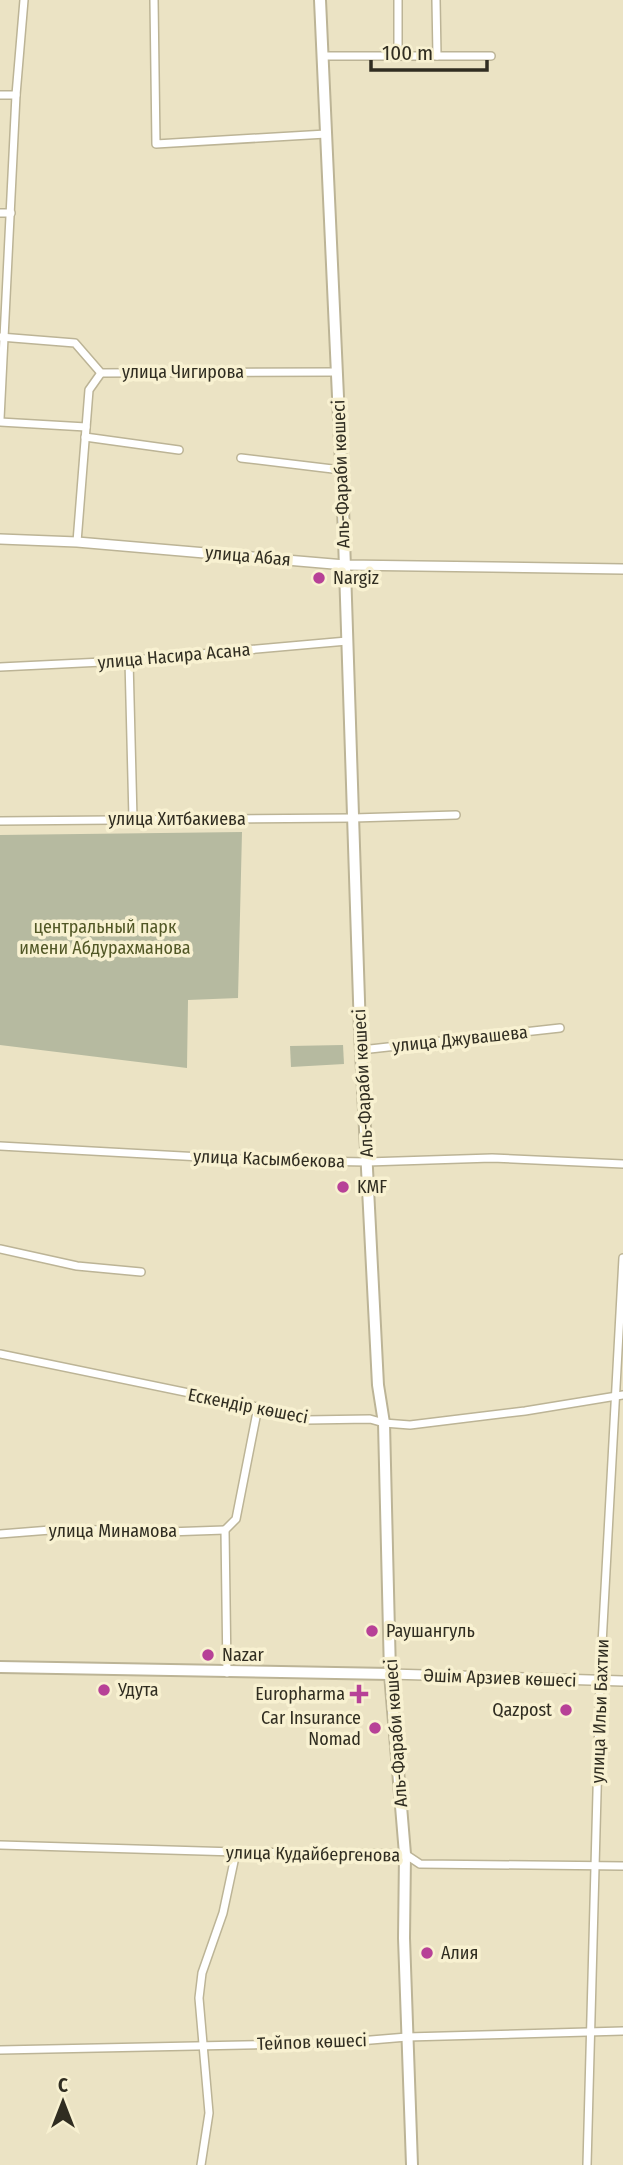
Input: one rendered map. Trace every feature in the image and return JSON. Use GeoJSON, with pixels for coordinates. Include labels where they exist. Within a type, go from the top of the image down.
{"type":"FeatureCollection","features":[{"type":"Feature","properties":{"kind":"main road","name":"Аль-Фараби көшесі"},"geometry":{"type":"LineString","coordinates":[[320,0],[345,565],[361,1050],[378,1385],[384,1423],[390,1674],[405,1854],[404,1938],[412,2165]]}},
{"type":"Feature","properties":{"kind":"main road","name":"Әшім Арзиев көшесі"},"geometry":{"type":"LineString","coordinates":[[0,1667],[390,1674]]}},
{"type":"Feature","properties":{"kind":"street"},"geometry":{"type":"LineString","coordinates":[[24,0],[16,95],[0,421],[86,427]]}},
{"type":"Feature","properties":{"kind":"street"},"geometry":{"type":"LineString","coordinates":[[154,0],[156,144],[326,134]]}},
{"type":"Feature","properties":{"kind":"street"},"geometry":{"type":"LineString","coordinates":[[398,0],[398,56]]}},
{"type":"Feature","properties":{"kind":"street"},"geometry":{"type":"LineString","coordinates":[[436,0],[438,56]]}},
{"type":"Feature","properties":{"kind":"street"},"geometry":{"type":"LineString","coordinates":[[323,56],[491,56]]}},
{"type":"Feature","properties":{"kind":"street"},"geometry":{"type":"LineString","coordinates":[[0,95],[16,95]]}},
{"type":"Feature","properties":{"kind":"street"},"geometry":{"type":"LineString","coordinates":[[0,213],[11,213]]}},
{"type":"Feature","properties":{"kind":"street","name":"улица Чигирова"},"geometry":{"type":"LineString","coordinates":[[3,337],[75,343],[102,373],[337,372]]}},
{"type":"Feature","properties":{"kind":"street"},"geometry":{"type":"LineString","coordinates":[[77,542],[89,390],[102,373]]}},
{"type":"Feature","properties":{"kind":"street"},"geometry":{"type":"LineString","coordinates":[[85,438],[179,450]]}},
{"type":"Feature","properties":{"kind":"street"},"geometry":{"type":"LineString","coordinates":[[241,458],[341,471]]}},
{"type":"Feature","properties":{"kind":"street","name":"улица Абая"},"geometry":{"type":"LineString","coordinates":[[0,539],[77,542],[345,565],[623,569]]}},
{"type":"Feature","properties":{"kind":"street","name":"улица Насира Асана"},"geometry":{"type":"LineString","coordinates":[[0,667],[129,660],[347,641]]}},
{"type":"Feature","properties":{"kind":"street"},"geometry":{"type":"LineString","coordinates":[[129,660],[133,819]]}},
{"type":"Feature","properties":{"kind":"street","name":"улица Хитбакиева"},"geometry":{"type":"LineString","coordinates":[[0,821],[456,815]]}},
{"type":"Feature","properties":{"kind":"street","name":"улица Джувашева"},"geometry":{"type":"LineString","coordinates":[[361,1050],[560,1028]]}},
{"type":"Feature","properties":{"kind":"street","name":"улица Касымбекова"},"geometry":{"type":"LineString","coordinates":[[0,1146],[258,1160],[367,1162],[492,1158],[623,1164]]}},
{"type":"Feature","properties":{"kind":"street"},"geometry":{"type":"LineString","coordinates":[[0,1249],[77,1266],[141,1272]]}},
{"type":"Feature","properties":{"kind":"street","name":"улица Ильи Бахтии"},"geometry":{"type":"LineString","coordinates":[[587,2165],[600,1681],[619,1396],[623,1258]]}},
{"type":"Feature","properties":{"kind":"street","name":"Ескендір көшесі"},"geometry":{"type":"LineString","coordinates":[[0,1354],[258,1407],[306,1420],[370,1419],[410,1425],[619,1396]]}},
{"type":"Feature","properties":{"kind":"street"},"geometry":{"type":"LineString","coordinates":[[227,1673],[225,1530],[236,1520],[258,1407]]}},
{"type":"Feature","properties":{"kind":"street","name":"улица Минамова"},"geometry":{"type":"LineString","coordinates":[[0,1534],[63,1530],[225,1530]]}},
{"type":"Feature","properties":{"kind":"street","name":"Әшім Арзиев көшесі"},"geometry":{"type":"LineString","coordinates":[[390,1674],[623,1681]]}},
{"type":"Feature","properties":{"kind":"street","name":"улица Кудайбергенова"},"geometry":{"type":"LineString","coordinates":[[0,1845],[405,1854],[420,1864],[623,1866]]}},
{"type":"Feature","properties":{"kind":"street"},"geometry":{"type":"LineString","coordinates":[[201,2165],[209,2113],[199,1998],[202,1973],[223,1913],[236,1852]]}},
{"type":"Feature","properties":{"kind":"street","name":"Тейпов көшесі"},"geometry":{"type":"LineString","coordinates":[[0,2050],[335,2043],[407,2037],[623,2031]]}},
{"type":"Feature","properties":{"kind":"green space","name":"центральный парк имени Абдурахманова"},"geometry":{"type":"Polygon","coordinates":[[[242,832],[238,998],[188,1000],[187,1068],[0,1045],[0,835],[242,832]]]}},
{"type":"Feature","properties":{"kind":"green space"},"geometry":{"type":"Polygon","coordinates":[[[343,1045],[344,1064],[291,1067],[290,1046],[343,1045]]]}},
{"type":"Feature","properties":{"kind":"place","name":"Nargiz"},"geometry":{"type":"Point","coordinates":[319,578]}},
{"type":"Feature","properties":{"kind":"place","name":"KMF"},"geometry":{"type":"Point","coordinates":[343,1187]}},
{"type":"Feature","properties":{"kind":"place","name":"Раушангуль"},"geometry":{"type":"Point","coordinates":[372,1631]}},
{"type":"Feature","properties":{"kind":"place","name":"Nazar"},"geometry":{"type":"Point","coordinates":[208,1655]}},
{"type":"Feature","properties":{"kind":"place","name":"Удута"},"geometry":{"type":"Point","coordinates":[104,1690]}},
{"type":"Feature","properties":{"kind":"place","name":"Europharma"},"geometry":{"type":"Point","coordinates":[359,1694]}},
{"type":"Feature","properties":{"kind":"place","name":"Qazpost"},"geometry":{"type":"Point","coordinates":[566,1710]}},
{"type":"Feature","properties":{"kind":"place","name":"Car Insurance Nomad"},"geometry":{"type":"Point","coordinates":[375,1728]}},
{"type":"Feature","properties":{"kind":"place","name":"Алия"},"geometry":{"type":"Point","coordinates":[427,1953]}}]}
